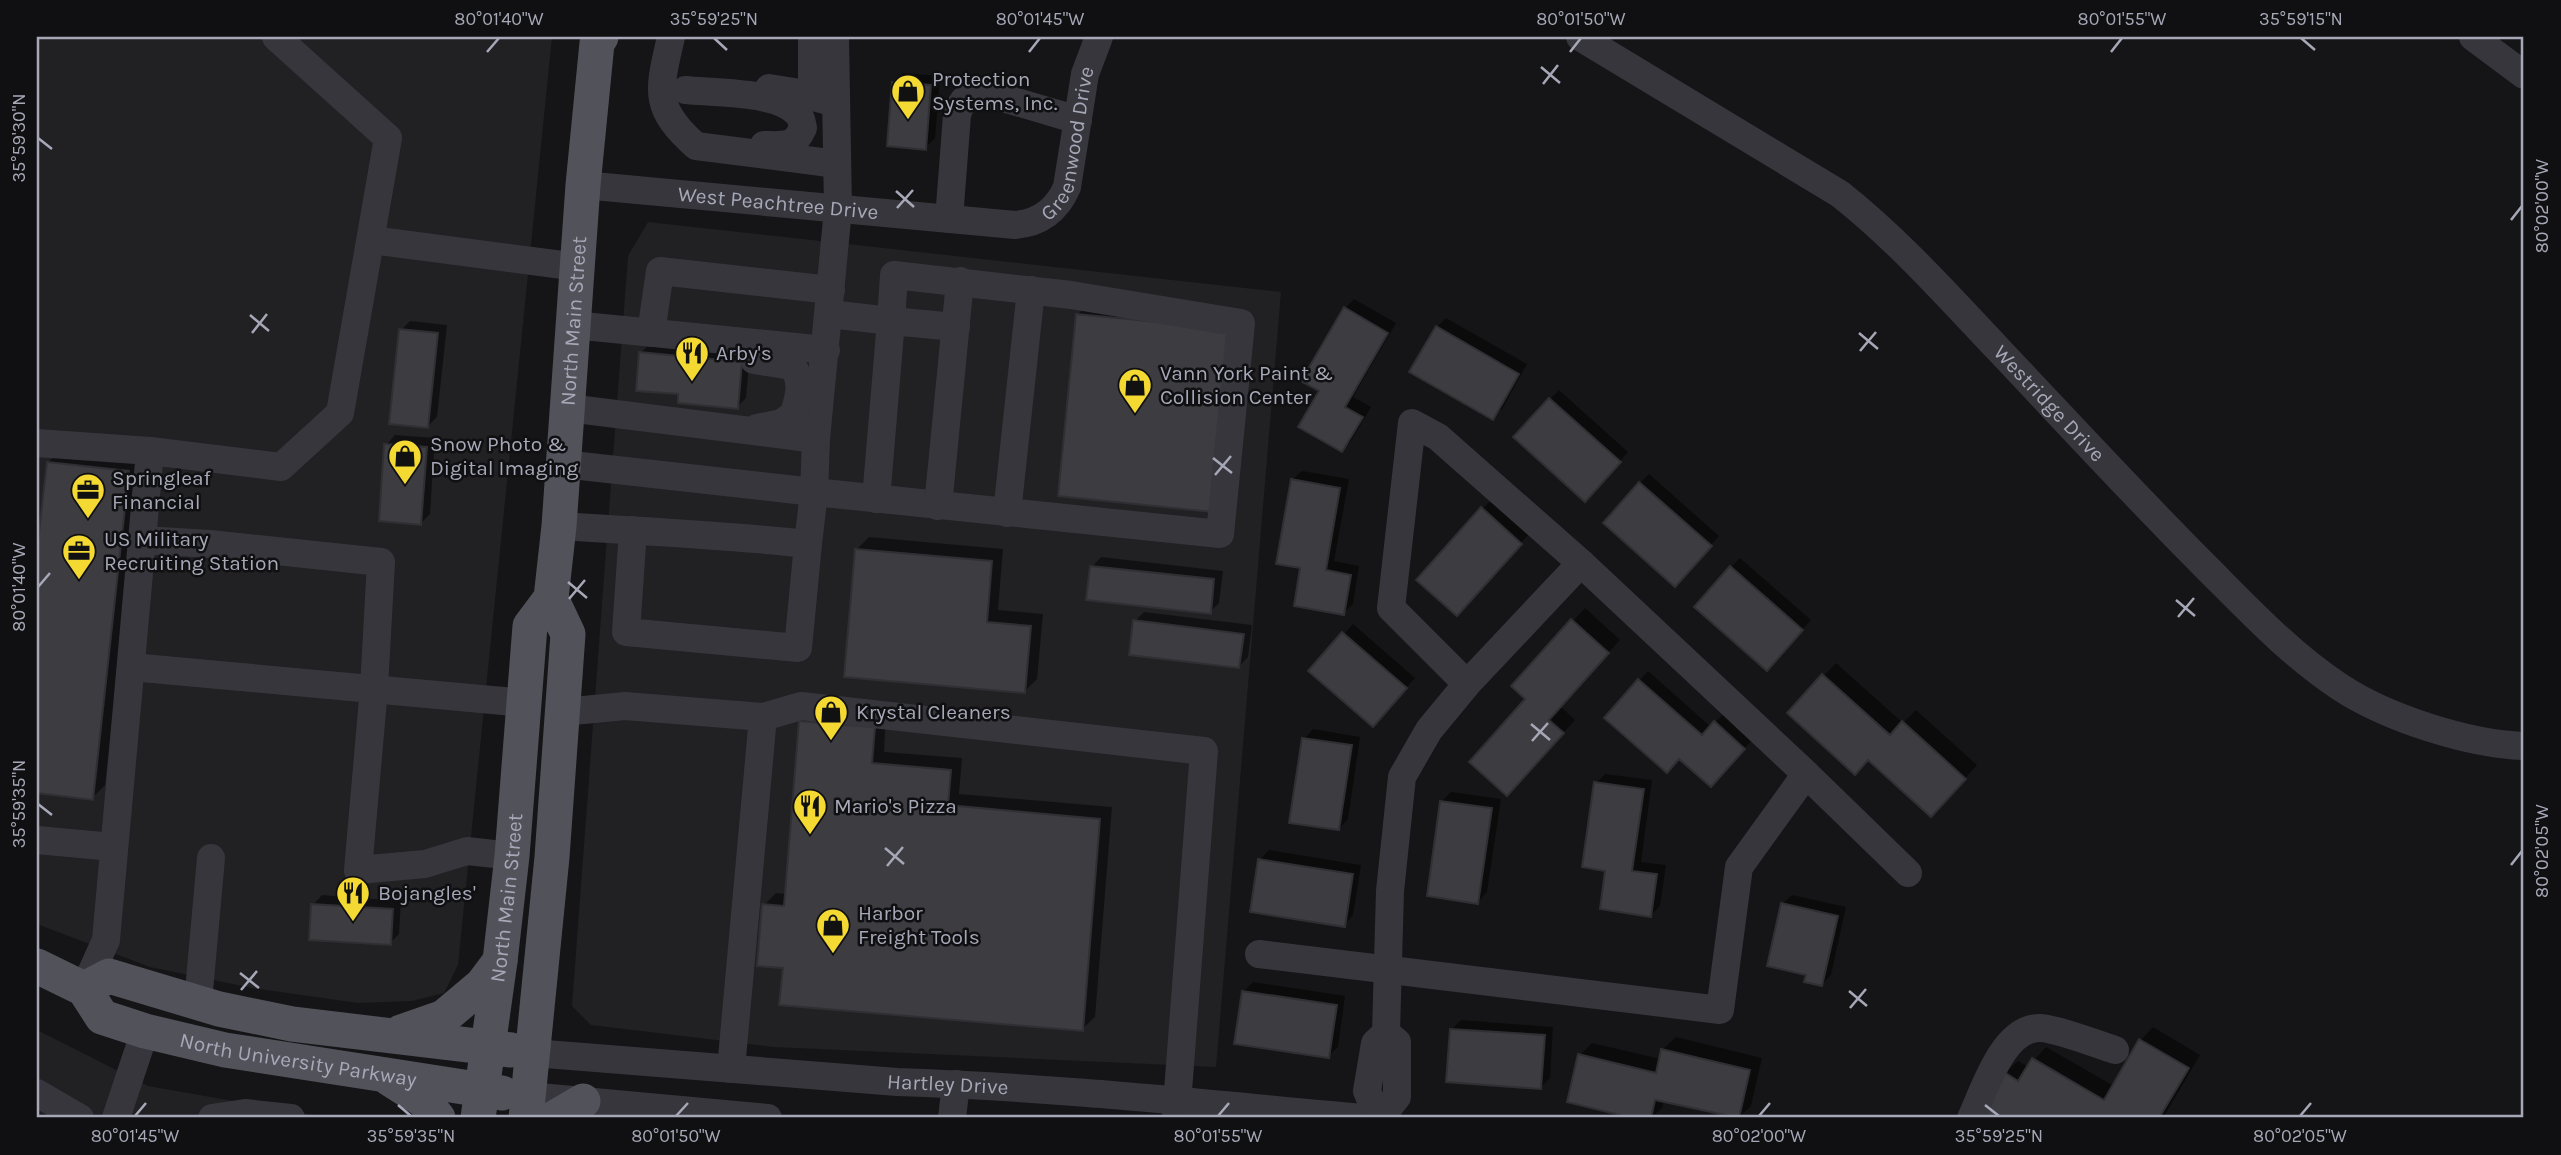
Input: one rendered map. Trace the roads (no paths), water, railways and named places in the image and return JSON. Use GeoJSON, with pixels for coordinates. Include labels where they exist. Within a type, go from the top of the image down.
{"type":"FeatureCollection","features":[{"type":"Feature","properties":{"kind":"main road","name":"North Main Street"},"geometry":{"type":"LineString","coordinates":[[479,1105],[489,1048],[512,856],[530,626],[551,598],[559,526],[583,185],[597,39]]}},
{"type":"Feature","properties":{"kind":"main road","name":"North Main Street"},"geometry":{"type":"LineString","coordinates":[[548,1108],[533,1053],[552,857],[568,634],[551,598]]}},
{"type":"Feature","properties":{"kind":"main road"},"geometry":{"type":"LineString","coordinates":[[525,694],[563,712]]}},
{"type":"Feature","properties":{"kind":"main road"},"geometry":{"type":"LineString","coordinates":[[393,1035],[444,1017],[482,985],[500,961]]}},
{"type":"Feature","properties":{"kind":"main road","name":"North University Parkway"},"geometry":{"type":"LineString","coordinates":[[37,966],[84,989],[102,1017],[145,1031],[225,1050],[384,1075],[479,1105],[548,1108]]}},
{"type":"Feature","properties":{"kind":"main road","name":"North University Parkway"},"geometry":{"type":"LineString","coordinates":[[84,989],[109,976],[198,1002],[292,1024],[533,1053]]}},
{"type":"Feature","properties":{"kind":"main road"},"geometry":{"type":"LineString","coordinates":[[384,1075],[424,1100],[438,1118]]}},
{"type":"Feature","properties":{"kind":"street"},"geometry":{"type":"LineString","coordinates":[[37,443],[150,451],[281,467],[340,413],[388,138],[276,37]]}},
{"type":"Feature","properties":{"kind":"street"},"geometry":{"type":"LineString","coordinates":[[671,37],[660,85],[667,113],[678,131],[696,146],[837,164]]}},
{"type":"Feature","properties":{"kind":"street"},"geometry":{"type":"LineString","coordinates":[[633,530],[626,632],[798,648],[814,492],[808,438],[818,349],[830,302],[838,209],[837,164],[812,37]]}},
{"type":"Feature","properties":{"kind":"street"},"geometry":{"type":"LineString","coordinates":[[824,100],[835,37]]}},
{"type":"Feature","properties":{"kind":"street","name":"Greenwood Drive"},"geometry":{"type":"LineString","coordinates":[[1015,225],[1026,224],[1047,215],[1062,198],[1067,187],[1085,74],[1099,37]]}},
{"type":"Feature","properties":{"kind":"street","name":"Westridge Drive"},"geometry":{"type":"LineString","coordinates":[[1580,37],[1840,194],[1873,220],[1937,284],[2159,521],[2306,662],[2341,687],[2400,718],[2465,736],[2524,746]]}},
{"type":"Feature","properties":{"kind":"street"},"geometry":{"type":"LineString","coordinates":[[2473,37],[2524,75]]}},
{"type":"Feature","properties":{"kind":"street"},"geometry":{"type":"LineString","coordinates":[[667,113],[685,90],[720,82],[794,92],[824,100]]}},
{"type":"Feature","properties":{"kind":"street"},"geometry":{"type":"LineString","coordinates":[[685,90],[749,96],[782,103],[799,114],[803,128],[798,140],[789,144],[766,145],[713,139],[696,146]]}},
{"type":"Feature","properties":{"kind":"street"},"geometry":{"type":"LineString","coordinates":[[948,219],[957,115],[961,102],[968,94],[983,92],[1078,120]]}},
{"type":"Feature","properties":{"kind":"street","name":"West Peachtree Drive"},"geometry":{"type":"LineString","coordinates":[[583,185],[1015,225]]}},
{"type":"Feature","properties":{"kind":"street"},"geometry":{"type":"LineString","coordinates":[[371,240],[578,267]]}},
{"type":"Feature","properties":{"kind":"street"},"geometry":{"type":"LineString","coordinates":[[659,333],[660,271],[830,302],[891,321],[956,327]]}},
{"type":"Feature","properties":{"kind":"street"},"geometry":{"type":"LineString","coordinates":[[563,464],[938,506],[1220,534],[1241,323],[1071,295],[894,275],[876,499]]}},
{"type":"Feature","properties":{"kind":"street"},"geometry":{"type":"LineString","coordinates":[[938,506],[960,281]]}},
{"type":"Feature","properties":{"kind":"street"},"geometry":{"type":"LineString","coordinates":[[1007,513],[1031,290]]}},
{"type":"Feature","properties":{"kind":"street"},"geometry":{"type":"LineString","coordinates":[[573,325],[818,349]]}},
{"type":"Feature","properties":{"kind":"street"},"geometry":{"type":"LineString","coordinates":[[659,333],[693,352],[792,366],[798,373],[800,384],[794,414],[782,423],[747,430]]}},
{"type":"Feature","properties":{"kind":"street"},"geometry":{"type":"LineString","coordinates":[[568,408],[808,438]]}},
{"type":"Feature","properties":{"kind":"street"},"geometry":{"type":"LineString","coordinates":[[1467,684],[1391,608],[1412,423],[1438,437],[1581,563],[1908,873]]}},
{"type":"Feature","properties":{"kind":"street"},"geometry":{"type":"LineString","coordinates":[[84,989],[106,940],[150,451]]}},
{"type":"Feature","properties":{"kind":"street"},"geometry":{"type":"LineString","coordinates":[[559,526],[808,544]]}},
{"type":"Feature","properties":{"kind":"street"},"geometry":{"type":"LineString","coordinates":[[142,540],[210,544],[381,562],[374,688],[358,870],[425,864],[467,851],[512,856]]}},
{"type":"Feature","properties":{"kind":"street"},"geometry":{"type":"LineString","coordinates":[[1379,1118],[1396,1097],[1397,1042],[1387,1033],[1388,968],[1390,891],[1402,776],[1429,730],[1467,684],[1581,563]]}},
{"type":"Feature","properties":{"kind":"street"},"geometry":{"type":"LineString","coordinates":[[131,667],[374,688],[525,694]]}},
{"type":"Feature","properties":{"kind":"street"},"geometry":{"type":"LineString","coordinates":[[563,712],[625,706],[763,717],[800,706],[1204,751],[1177,1110]]}},
{"type":"Feature","properties":{"kind":"street"},"geometry":{"type":"LineString","coordinates":[[731,1069],[763,717]]}},
{"type":"Feature","properties":{"kind":"street"},"geometry":{"type":"LineString","coordinates":[[1259,954],[1720,1010],[1739,867],[1806,774]]}},
{"type":"Feature","properties":{"kind":"street"},"geometry":{"type":"LineString","coordinates":[[37,840],[113,847]]}},
{"type":"Feature","properties":{"kind":"street"},"geometry":{"type":"LineString","coordinates":[[198,1002],[211,858]]}},
{"type":"Feature","properties":{"kind":"street"},"geometry":{"type":"LineString","coordinates":[[1971,1118],[1999,1057],[2017,1036],[2040,1028],[2115,1049]]}},
{"type":"Feature","properties":{"kind":"street"},"geometry":{"type":"LineString","coordinates":[[116,1118],[145,1031]]}},
{"type":"Feature","properties":{"kind":"street","name":"Hartley Drive"},"geometry":{"type":"LineString","coordinates":[[533,1053],[897,1082],[956,1084],[1177,1110],[1363,1118]]}},
{"type":"Feature","properties":{"kind":"street"},"geometry":{"type":"LineString","coordinates":[[952,1118],[956,1084]]}},
{"type":"Feature","properties":{"kind":"street"},"geometry":{"type":"LineString","coordinates":[[37,1093],[80,1118]]}},
{"type":"Feature","properties":{"kind":"street"},"geometry":{"type":"LineString","coordinates":[[548,1108],[760,1118]]}},
{"type":"Feature","properties":{"kind":"street"},"geometry":{"type":"LineString","coordinates":[[212,1118],[245,1113],[291,1118]]}},
{"type":"Feature","properties":{"kind":"place","name":"Protection Systems, Inc."},"geometry":{"type":"Point","coordinates":[908,121]}},
{"type":"Feature","properties":{"kind":"place","name":"Arby's"},"geometry":{"type":"Point","coordinates":[692,383]}},
{"type":"Feature","properties":{"kind":"place","name":"Vann York Paint & Collision Center"},"geometry":{"type":"Point","coordinates":[1135,415]}},
{"type":"Feature","properties":{"kind":"place","name":"Snow Photo & Digital Imaging"},"geometry":{"type":"Point","coordinates":[405,486]}},
{"type":"Feature","properties":{"kind":"place","name":"Springleaf Financial"},"geometry":{"type":"Point","coordinates":[88,520]}},
{"type":"Feature","properties":{"kind":"place","name":"US Military Recruiting Station"},"geometry":{"type":"Point","coordinates":[79,581]}},
{"type":"Feature","properties":{"kind":"place","name":"Krystal Cleaners"},"geometry":{"type":"Point","coordinates":[831,742]}},
{"type":"Feature","properties":{"kind":"place","name":"Mario's Pizza"},"geometry":{"type":"Point","coordinates":[810,836]}},
{"type":"Feature","properties":{"kind":"place","name":"Bojangles'"},"geometry":{"type":"Point","coordinates":[353,923]}},
{"type":"Feature","properties":{"kind":"place","name":"Harbor Freight Tools"},"geometry":{"type":"Point","coordinates":[833,955]}}]}
